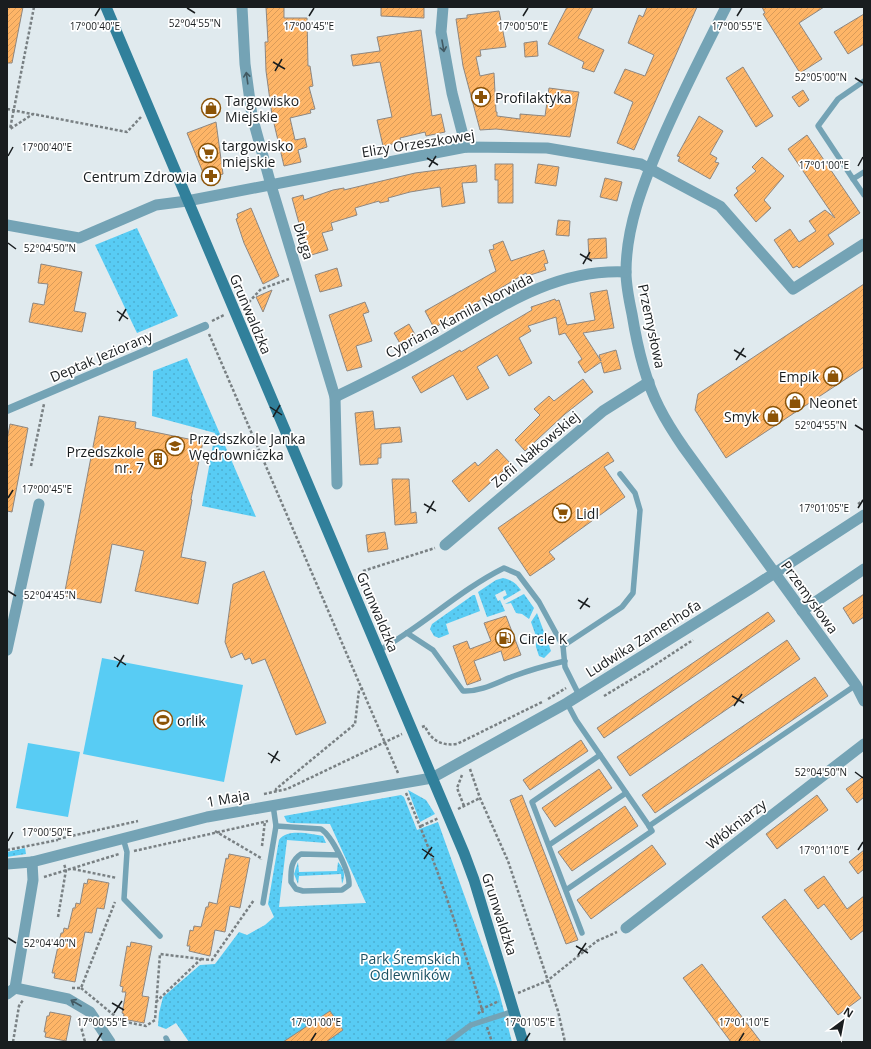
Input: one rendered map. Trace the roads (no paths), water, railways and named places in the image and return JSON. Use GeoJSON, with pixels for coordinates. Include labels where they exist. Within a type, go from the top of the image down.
{"type":"FeatureCollection","features":[{"type":"Feature","properties":{"kind":"main road","name":"Grunwaldzka"},"geometry":{"type":"LineString","coordinates":[[106,7],[474,880],[523,1042]]}},
{"type":"Feature","properties":{"kind":"street","name":"Długa"},"geometry":{"type":"LineString","coordinates":[[242,7],[245,64],[252,116],[334,397],[337,484]]}},
{"type":"Feature","properties":{"kind":"street"},"geometry":{"type":"LineString","coordinates":[[443,7],[441,32],[452,93],[466,147]]}},
{"type":"Feature","properties":{"kind":"street","name":"Przemysłowa"},"geometry":{"type":"LineString","coordinates":[[726,7],[676,106],[649,169],[631,226],[626,272],[635,330],[641,360],[658,405],[684,448],[856,685],[864,700]]}},
{"type":"Feature","properties":{"kind":"street","name":"Elizy Orzeszkowej"},"geometry":{"type":"LineString","coordinates":[[188,201],[466,147],[547,148],[641,164],[720,206],[793,289],[840,261],[864,244]]}},
{"type":"Feature","properties":{"kind":"street"},"geometry":{"type":"LineString","coordinates":[[7,225],[79,238],[156,205],[188,201]]}},
{"type":"Feature","properties":{"kind":"street","name":"Cypriana Kamila Norwida"},"geometry":{"type":"LineString","coordinates":[[334,397],[421,354],[530,291],[561,279],[588,273],[626,272]]}},
{"type":"Feature","properties":{"kind":"street","name":"Deptak Jeziorany"},"geometry":{"type":"LineString","coordinates":[[7,410],[205,326]]}},
{"type":"Feature","properties":{"kind":"street","name":"Zofii Nałkowskiej"},"geometry":{"type":"LineString","coordinates":[[445,545],[603,411],[649,382]]}},
{"type":"Feature","properties":{"kind":"street"},"geometry":{"type":"LineString","coordinates":[[7,650],[39,504]]}},
{"type":"Feature","properties":{"kind":"street","name":"Ludwika Zamenhofa"},"geometry":{"type":"LineString","coordinates":[[432,778],[567,703],[775,573],[864,515]]}},
{"type":"Feature","properties":{"kind":"street"},"geometry":{"type":"LineString","coordinates":[[802,611],[864,569]]}},
{"type":"Feature","properties":{"kind":"street","name":"Włókniarzy"},"geometry":{"type":"LineString","coordinates":[[626,928],[864,744]]}},
{"type":"Feature","properties":{"kind":"street","name":"1 Maja"},"geometry":{"type":"LineString","coordinates":[[7,864],[32,862],[207,817],[273,805],[400,788],[432,778]]}},
{"type":"Feature","properties":{"kind":"street"},"geometry":{"type":"LineString","coordinates":[[32,862],[33,880],[11,991],[68,999],[74,1002],[90,1012],[110,1042]]}},
{"type":"Feature","properties":{"kind":"lane"},"geometry":{"type":"LineString","coordinates":[[864,81],[838,99],[818,126],[864,195]]}},
{"type":"Feature","properties":{"kind":"lane"},"geometry":{"type":"LineString","coordinates":[[853,179],[864,172]]}},
{"type":"Feature","properties":{"kind":"lane"},"geometry":{"type":"LineString","coordinates":[[562,646],[622,607],[633,593],[640,510],[635,493],[620,474]]}},
{"type":"Feature","properties":{"kind":"lane"},"geometry":{"type":"LineString","coordinates":[[378,651],[407,633],[481,579],[504,568],[518,574],[530,588],[543,609],[562,646],[565,667],[579,695]]}},
{"type":"Feature","properties":{"kind":"lane"},"geometry":{"type":"LineString","coordinates":[[407,633],[433,650],[463,691],[471,691],[487,687],[520,674],[565,661]]}},
{"type":"Feature","properties":{"kind":"lane"},"geometry":{"type":"LineString","coordinates":[[649,826],[856,685]]}},
{"type":"Feature","properties":{"kind":"lane"},"geometry":{"type":"LineString","coordinates":[[566,890],[652,831],[600,755],[567,703]]}},
{"type":"Feature","properties":{"kind":"lane"},"geometry":{"type":"LineString","coordinates":[[582,932],[532,802],[600,755]]}},
{"type":"Feature","properties":{"kind":"lane"},"geometry":{"type":"LineString","coordinates":[[549,845],[626,793]]}},
{"type":"Feature","properties":{"kind":"lane"},"geometry":{"type":"LineString","coordinates":[[263,903],[276,826],[273,805]]}},
{"type":"Feature","properties":{"kind":"lane"},"geometry":{"type":"LineString","coordinates":[[276,826],[321,829],[326,832],[339,856],[350,877],[349,885],[342,890],[303,891],[296,889],[291,882],[292,863],[296,857],[301,854],[339,856]]}},
{"type":"Feature","properties":{"kind":"lane"},"geometry":{"type":"LineString","coordinates":[[123,838],[126,852],[124,899],[160,936]]}},
{"type":"Feature","properties":{"kind":"lane"},"geometry":{"type":"LineString","coordinates":[[448,1042],[471,1024],[514,1011]]}},
{"type":"Feature","properties":{"kind":"place","name":"Profilaktyka"},"geometry":{"type":"Point","coordinates":[481,97]}},
{"type":"Feature","properties":{"kind":"place","name":"Targowisko Miejskie"},"geometry":{"type":"Point","coordinates":[211,108]}},
{"type":"Feature","properties":{"kind":"place","name":"targowisko miejskie"},"geometry":{"type":"Point","coordinates":[208,153]}},
{"type":"Feature","properties":{"kind":"place","name":"Centrum Zdrowia"},"geometry":{"type":"Point","coordinates":[211,176]}},
{"type":"Feature","properties":{"kind":"place","name":"Empik"},"geometry":{"type":"Point","coordinates":[833,376]}},
{"type":"Feature","properties":{"kind":"place","name":"Neonet"},"geometry":{"type":"Point","coordinates":[795,402]}},
{"type":"Feature","properties":{"kind":"place","name":"Smyk"},"geometry":{"type":"Point","coordinates":[773,416]}},
{"type":"Feature","properties":{"kind":"place","name":"Przedszkole Janka Wędrowniczka"},"geometry":{"type":"Point","coordinates":[175,446]}},
{"type":"Feature","properties":{"kind":"place","name":"Przedszkole nr. 7"},"geometry":{"type":"Point","coordinates":[158,459]}},
{"type":"Feature","properties":{"kind":"place","name":"Lidl"},"geometry":{"type":"Point","coordinates":[562,513]}},
{"type":"Feature","properties":{"kind":"place","name":"Circle K"},"geometry":{"type":"Point","coordinates":[505,638]}},
{"type":"Feature","properties":{"kind":"place","name":"orlik"},"geometry":{"type":"Point","coordinates":[163,720]}},
{"type":"Feature","properties":{"kind":"park label","name":"Park Śremskich Odlewników"},"geometry":{"type":"Point","coordinates":[410,966]}}]}
